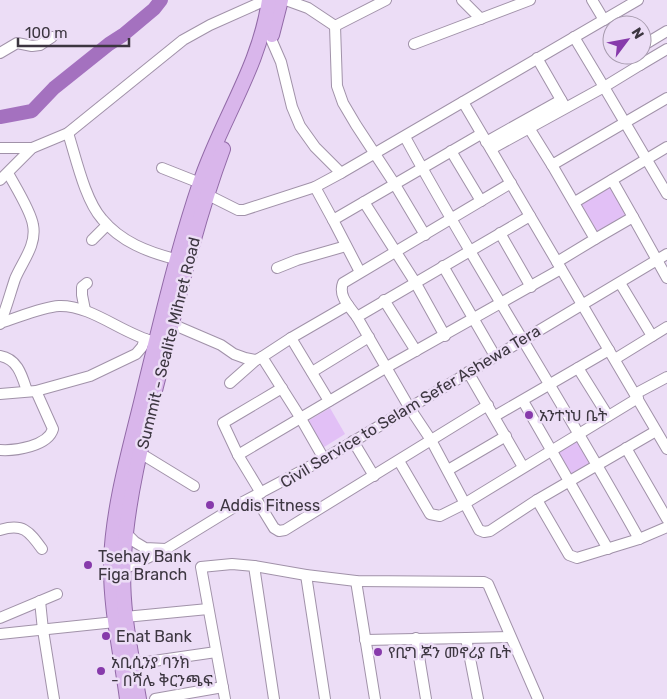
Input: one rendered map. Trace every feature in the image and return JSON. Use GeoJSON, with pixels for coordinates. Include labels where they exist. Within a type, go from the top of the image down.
{"type":"FeatureCollection","features":[{"type":"Feature","properties":{"kind":"main road"},"geometry":{"type":"LineString","coordinates":[[128,699],[120,619],[112,598],[111,562],[126,461],[150,341],[172,296],[175,259],[203,188],[217,138],[251,66],[264,30],[267,0]]}},
{"type":"Feature","properties":{"kind":"main road","name":"Summit - Sealite Mihret Road"},"geometry":{"type":"LineString","coordinates":[[139,699],[133,664],[120,619],[126,533],[140,453],[172,324],[172,296],[203,188],[259,70],[271,39],[281,0]]}},
{"type":"Feature","properties":{"kind":"street"},"geometry":{"type":"LineString","coordinates":[[0,180],[32,148],[68,133],[183,40],[210,25],[267,0]]}},
{"type":"Feature","properties":{"kind":"street"},"geometry":{"type":"LineString","coordinates":[[286,0],[308,8],[335,26]]}},
{"type":"Feature","properties":{"kind":"street"},"geometry":{"type":"LineString","coordinates":[[335,26],[386,0]]}},
{"type":"Feature","properties":{"kind":"street"},"geometry":{"type":"LineString","coordinates":[[462,0],[481,19]]}},
{"type":"Feature","properties":{"kind":"street"},"geometry":{"type":"LineString","coordinates":[[414,44],[530,0]]}},
{"type":"Feature","properties":{"kind":"street"},"geometry":{"type":"LineString","coordinates":[[592,0],[605,15]]}},
{"type":"Feature","properties":{"kind":"street"},"geometry":{"type":"LineString","coordinates":[[618,15],[638,0]]}},
{"type":"Feature","properties":{"kind":"street"},"geometry":{"type":"LineString","coordinates":[[162,168],[203,188],[238,210],[244,210],[315,187],[375,155],[574,37],[602,25]]}},
{"type":"Feature","properties":{"kind":"street"},"geometry":{"type":"LineString","coordinates":[[335,26],[337,86],[343,103],[425,235]]}},
{"type":"Feature","properties":{"kind":"street"},"geometry":{"type":"LineString","coordinates":[[652,40],[667,31]]}},
{"type":"Feature","properties":{"kind":"street"},"geometry":{"type":"LineString","coordinates":[[0,53],[17,44],[40,45],[52,37]]}},
{"type":"Feature","properties":{"kind":"street"},"geometry":{"type":"LineString","coordinates":[[574,37],[667,194]]}},
{"type":"Feature","properties":{"kind":"street"},"geometry":{"type":"LineString","coordinates":[[271,39],[281,62],[292,107],[300,126],[315,147],[341,174]]}},
{"type":"Feature","properties":{"kind":"street"},"geometry":{"type":"LineString","coordinates":[[652,58],[667,49]]}},
{"type":"Feature","properties":{"kind":"street"},"geometry":{"type":"LineString","coordinates":[[537,58],[563,104]]}},
{"type":"Feature","properties":{"kind":"street"},"geometry":{"type":"LineString","coordinates":[[486,141],[563,104],[604,87],[640,65]]}},
{"type":"Feature","properties":{"kind":"street"},"geometry":{"type":"LineString","coordinates":[[552,164],[667,98]]}},
{"type":"Feature","properties":{"kind":"street"},"geometry":{"type":"LineString","coordinates":[[463,102],[667,449]]}},
{"type":"Feature","properties":{"kind":"street"},"geometry":{"type":"LineString","coordinates":[[333,220],[451,151],[529,128],[563,104]]}},
{"type":"Feature","properties":{"kind":"street"},"geometry":{"type":"LineString","coordinates":[[529,128],[575,202],[595,239]]}},
{"type":"Feature","properties":{"kind":"street"},"geometry":{"type":"LineString","coordinates":[[68,133],[88,195],[101,219],[139,248],[175,259]]}},
{"type":"Feature","properties":{"kind":"street"},"geometry":{"type":"LineString","coordinates":[[405,137],[639,539]]}},
{"type":"Feature","properties":{"kind":"street"},"geometry":{"type":"LineString","coordinates":[[575,202],[667,147]]}},
{"type":"Feature","properties":{"kind":"street"},"geometry":{"type":"LineString","coordinates":[[0,148],[32,148]]}},
{"type":"Feature","properties":{"kind":"street"},"geometry":{"type":"LineString","coordinates":[[451,151],[481,201]]}},
{"type":"Feature","properties":{"kind":"street"},"geometry":{"type":"LineString","coordinates":[[0,394],[32,391],[90,376],[136,354],[150,341],[85,310],[58,306],[0,323],[4,300],[29,252],[34,225],[8,172]]}},
{"type":"Feature","properties":{"kind":"street"},"geometry":{"type":"LineString","coordinates":[[612,180],[667,278]]}},
{"type":"Feature","properties":{"kind":"street"},"geometry":{"type":"LineString","coordinates":[[511,184],[360,272],[344,283],[341,290],[409,407],[431,440],[479,530],[484,532],[490,531],[537,500],[656,431]]}},
{"type":"Feature","properties":{"kind":"street"},"geometry":{"type":"LineString","coordinates":[[315,187],[360,272]]}},
{"type":"Feature","properties":{"kind":"street"},"geometry":{"type":"LineString","coordinates":[[364,202],[415,282],[445,336]]}},
{"type":"Feature","properties":{"kind":"street"},"geometry":{"type":"LineString","coordinates":[[357,316],[530,216]]}},
{"type":"Feature","properties":{"kind":"street"},"geometry":{"type":"LineString","coordinates":[[238,455],[387,367],[531,287],[595,239],[633,217]]}},
{"type":"Feature","properties":{"kind":"street"},"geometry":{"type":"LineString","coordinates":[[92,240],[108,225]]}},
{"type":"Feature","properties":{"kind":"street"},"geometry":{"type":"LineString","coordinates":[[500,233],[531,287]]}},
{"type":"Feature","properties":{"kind":"street"},"geometry":{"type":"LineString","coordinates":[[276,268],[346,246]]}},
{"type":"Feature","properties":{"kind":"street","name":"Civil Service to Selam Sefer Ashewa Tera"},"geometry":{"type":"LineString","coordinates":[[124,568],[166,549],[242,503],[324,458],[667,254]]}},
{"type":"Feature","properties":{"kind":"street"},"geometry":{"type":"LineString","coordinates":[[443,266],[495,356]]}},
{"type":"Feature","properties":{"kind":"street"},"geometry":{"type":"LineString","coordinates":[[620,282],[652,336]]}},
{"type":"Feature","properties":{"kind":"street"},"geometry":{"type":"LineString","coordinates":[[85,310],[82,287],[87,283]]}},
{"type":"Feature","properties":{"kind":"street"},"geometry":{"type":"LineString","coordinates":[[384,300],[416,352]]}},
{"type":"Feature","properties":{"kind":"street"},"geometry":{"type":"LineString","coordinates":[[230,382],[259,359],[291,338],[348,305]]}},
{"type":"Feature","properties":{"kind":"street"},"geometry":{"type":"LineString","coordinates":[[172,324],[221,345],[234,354],[245,358],[259,359],[282,388],[324,458]]}},
{"type":"Feature","properties":{"kind":"street"},"geometry":{"type":"LineString","coordinates":[[495,416],[578,368],[652,336],[667,327]]}},
{"type":"Feature","properties":{"kind":"street"},"geometry":{"type":"LineString","coordinates":[[312,372],[369,337]]}},
{"type":"Feature","properties":{"kind":"street"},"geometry":{"type":"LineString","coordinates":[[291,338],[329,401]]}},
{"type":"Feature","properties":{"kind":"street"},"geometry":{"type":"LineString","coordinates":[[234,354],[240,374]]}},
{"type":"Feature","properties":{"kind":"street"},"geometry":{"type":"LineString","coordinates":[[0,356],[8,357],[16,364],[53,429],[51,435],[45,440],[24,448],[0,450]]}},
{"type":"Feature","properties":{"kind":"street"},"geometry":{"type":"LineString","coordinates":[[578,368],[608,416]]}},
{"type":"Feature","properties":{"kind":"street"},"geometry":{"type":"LineString","coordinates":[[468,372],[523,467]]}},
{"type":"Feature","properties":{"kind":"street"},"geometry":{"type":"LineString","coordinates":[[399,461],[430,514],[440,516],[464,504],[579,434],[667,377]]}},
{"type":"Feature","properties":{"kind":"street"},"geometry":{"type":"LineString","coordinates":[[282,388],[223,423],[274,528],[279,531],[285,530],[488,406]]}},
{"type":"Feature","properties":{"kind":"street"},"geometry":{"type":"LineString","coordinates":[[523,401],[608,549]]}},
{"type":"Feature","properties":{"kind":"street"},"geometry":{"type":"LineString","coordinates":[[448,470],[506,436]]}},
{"type":"Feature","properties":{"kind":"street"},"geometry":{"type":"LineString","coordinates":[[353,441],[374,476]]}},
{"type":"Feature","properties":{"kind":"street"},"geometry":{"type":"LineString","coordinates":[[626,448],[667,519]]}},
{"type":"Feature","properties":{"kind":"street"},"geometry":{"type":"LineString","coordinates":[[140,453],[194,486]]}},
{"type":"Feature","properties":{"kind":"street"},"geometry":{"type":"LineString","coordinates":[[537,500],[570,555],[577,558],[639,539],[667,527]]}},
{"type":"Feature","properties":{"kind":"street"},"geometry":{"type":"LineString","coordinates":[[0,530],[17,528],[30,532],[42,548]]}},
{"type":"Feature","properties":{"kind":"street"},"geometry":{"type":"LineString","coordinates":[[126,533],[145,548],[166,549]]}},
{"type":"Feature","properties":{"kind":"street"},"geometry":{"type":"LineString","coordinates":[[225,699],[201,567],[232,564],[356,581],[484,582],[491,589],[538,699]]}},
{"type":"Feature","properties":{"kind":"street"},"geometry":{"type":"LineString","coordinates":[[254,566],[274,699]]}},
{"type":"Feature","properties":{"kind":"street"},"geometry":{"type":"LineString","coordinates":[[306,575],[326,699]]}},
{"type":"Feature","properties":{"kind":"street"},"geometry":{"type":"LineString","coordinates":[[356,581],[375,699]]}},
{"type":"Feature","properties":{"kind":"street"},"geometry":{"type":"LineString","coordinates":[[0,618],[56,594]]}},
{"type":"Feature","properties":{"kind":"street"},"geometry":{"type":"LineString","coordinates":[[40,601],[54,699]]}},
{"type":"Feature","properties":{"kind":"street"},"geometry":{"type":"LineString","coordinates":[[0,634],[208,609]]}},
{"type":"Feature","properties":{"kind":"street"},"geometry":{"type":"LineString","coordinates":[[365,640],[510,637]]}},
{"type":"Feature","properties":{"kind":"street"},"geometry":{"type":"LineString","coordinates":[[416,638],[426,699]]}},
{"type":"Feature","properties":{"kind":"street"},"geometry":{"type":"LineString","coordinates":[[466,638],[478,699]]}},
{"type":"Feature","properties":{"kind":"street"},"geometry":{"type":"LineString","coordinates":[[133,664],[216,652]]}},
{"type":"Feature","properties":{"kind":"street"},"geometry":{"type":"LineString","coordinates":[[155,699],[223,687]]}},
{"type":"Feature","properties":{"kind":"shaded area"},"geometry":{"type":"Polygon","coordinates":[[[612,184],[632,220],[598,239],[579,204],[612,184]]]}},
{"type":"Feature","properties":{"kind":"shaded area"},"geometry":{"type":"Polygon","coordinates":[[[330,408],[345,434],[321,449],[306,422],[330,408]]]}},
{"type":"Feature","properties":{"kind":"shaded area"},"geometry":{"type":"Polygon","coordinates":[[[580,439],[595,464],[571,479],[555,453],[580,439]]]}},
{"type":"Feature","properties":{"kind":"waterway"},"geometry":{"type":"LineString","coordinates":[[0,117],[32,111],[54,88],[123,35],[154,9],[161,0]]}},
{"type":"Feature","properties":{"kind":"place","name":"አንተነህ ቤት"},"geometry":{"type":"Point","coordinates":[529,415]}},
{"type":"Feature","properties":{"kind":"place","name":"Addis Fitness"},"geometry":{"type":"Point","coordinates":[210,505]}},
{"type":"Feature","properties":{"kind":"place","name":"Tsehay Bank Figa Branch"},"geometry":{"type":"Point","coordinates":[88,565]}},
{"type":"Feature","properties":{"kind":"place","name":"Enat Bank"},"geometry":{"type":"Point","coordinates":[106,636]}},
{"type":"Feature","properties":{"kind":"place","name":"የቢግ ጆን መኖሪያ ቤት"},"geometry":{"type":"Point","coordinates":[378,652]}},
{"type":"Feature","properties":{"kind":"place","name":"አቢሲንያ ባንክ - በሻሌ ቅርንጫፍ"},"geometry":{"type":"Point","coordinates":[101,671]}}]}
